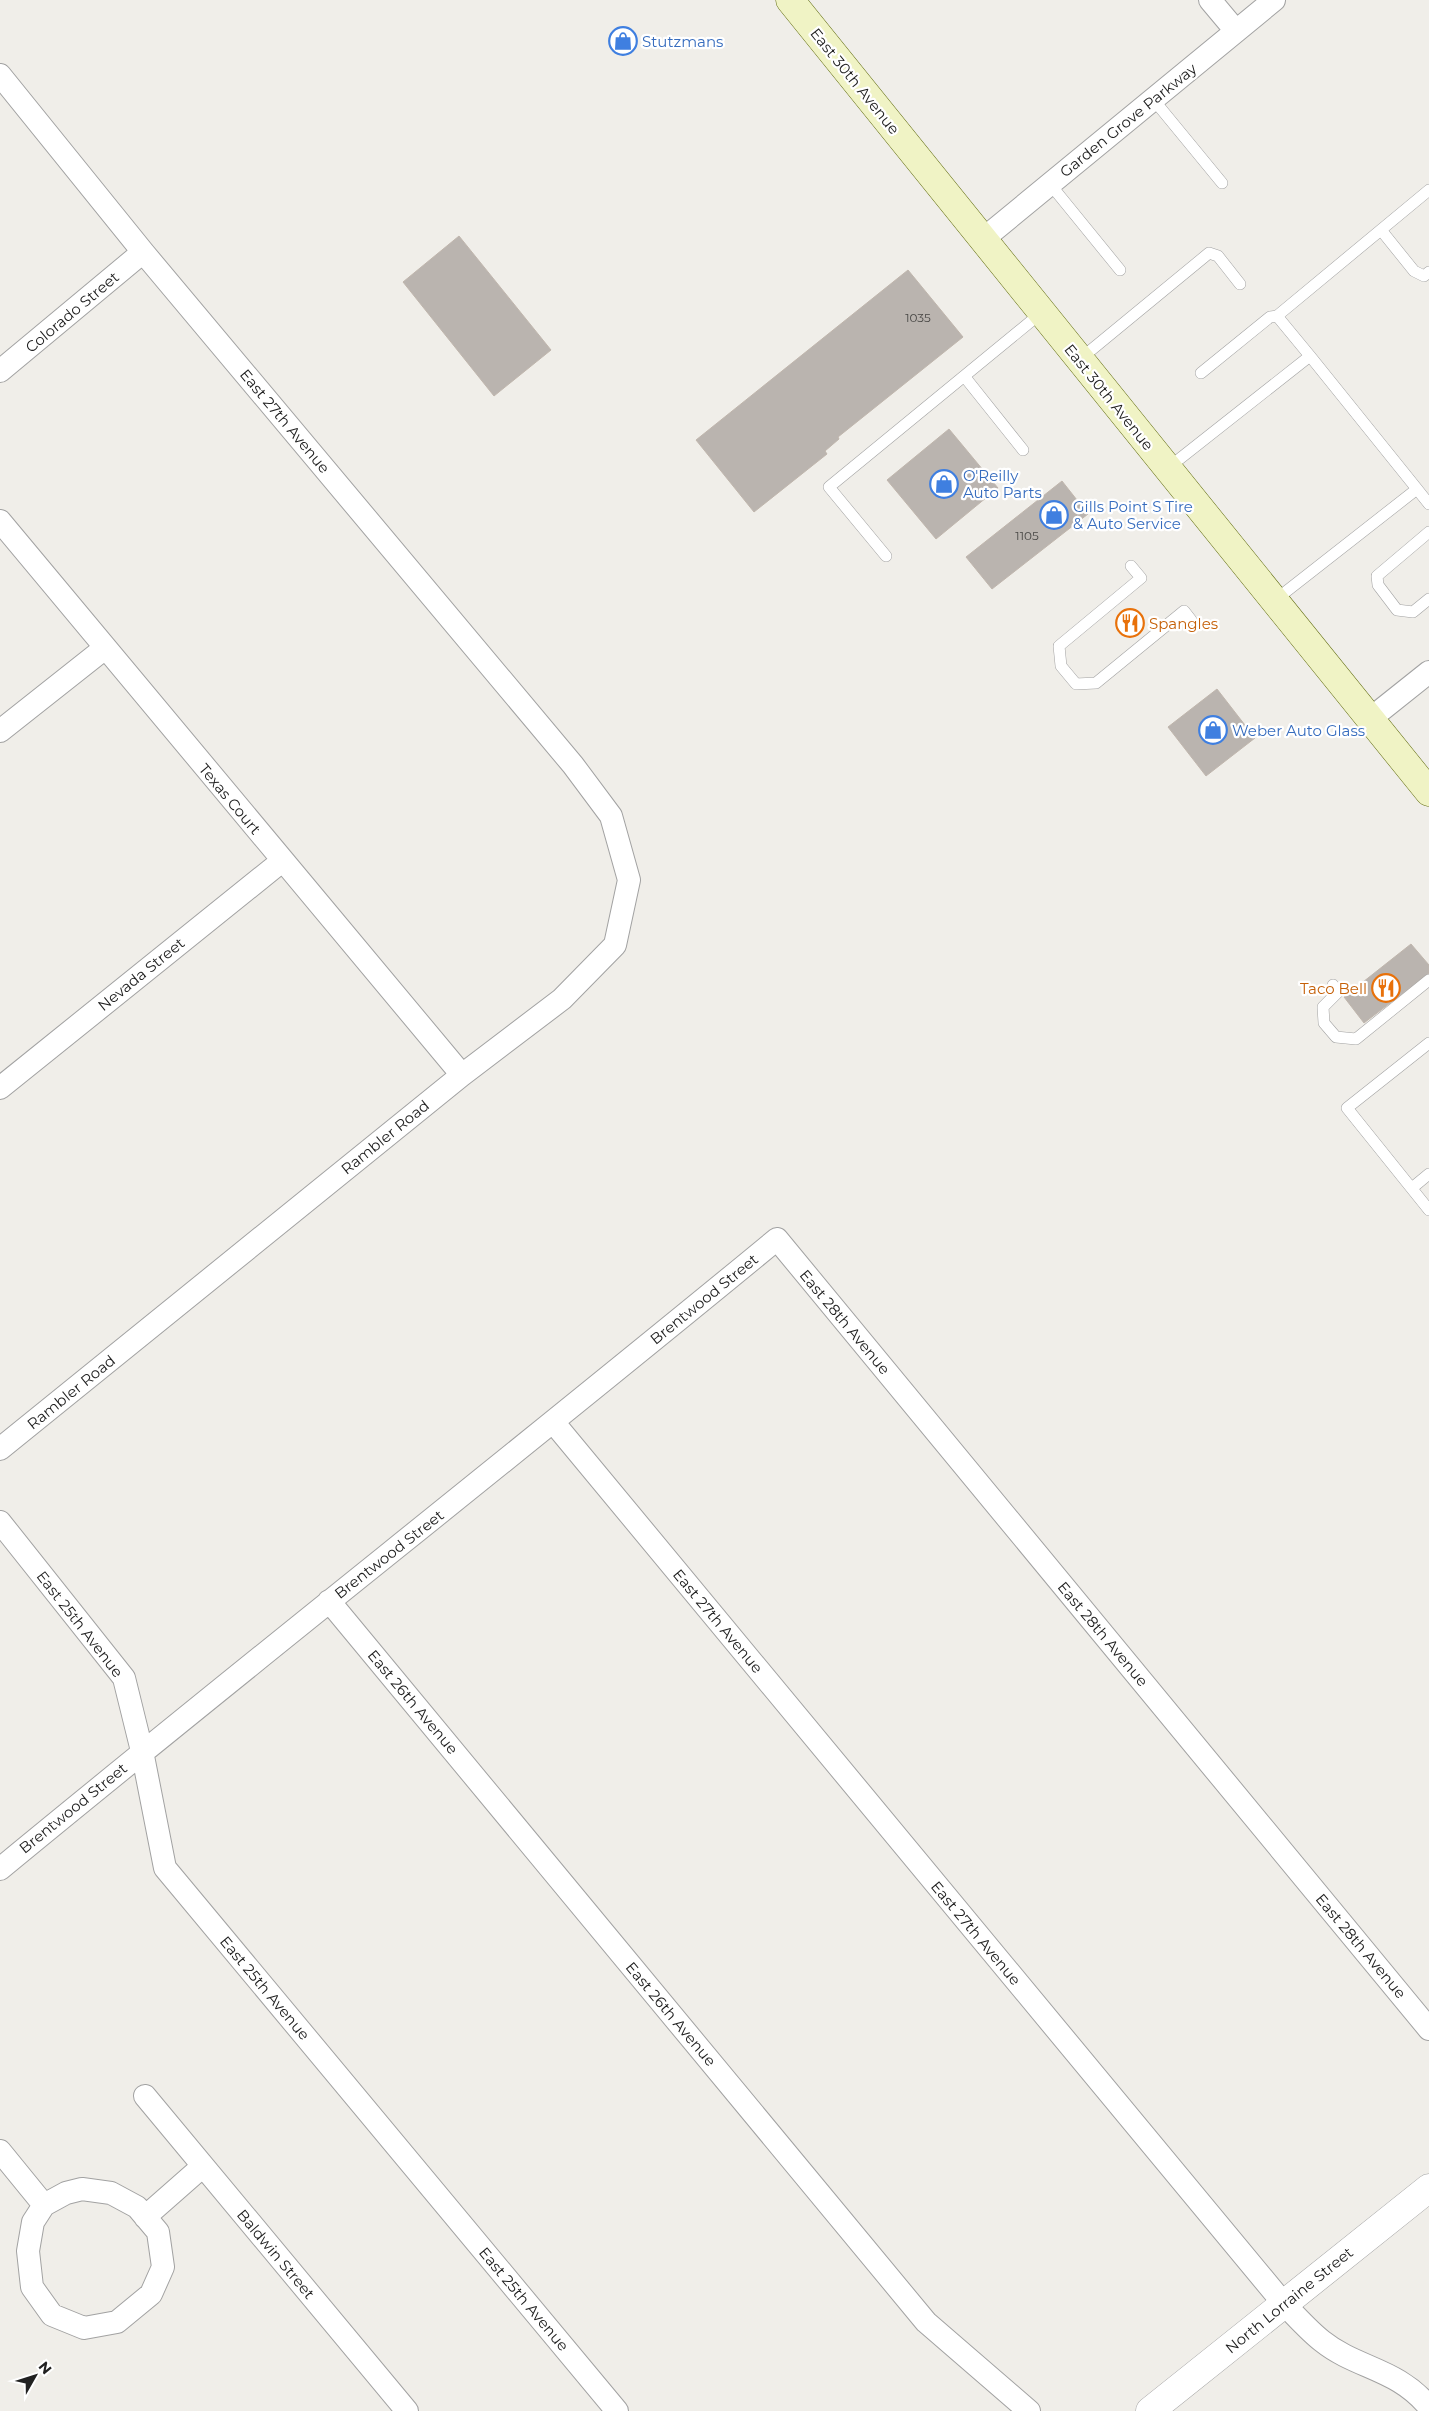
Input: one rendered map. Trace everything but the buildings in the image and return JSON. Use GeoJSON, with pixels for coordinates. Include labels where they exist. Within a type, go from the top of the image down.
{"type":"FeatureCollection","features":[{"type":"Feature","properties":{"kind":"main road","name":"East 30th Avenue"},"geometry":{"type":"LineString","coordinates":[[790,0],[1429,792]]}},
{"type":"Feature","properties":{"kind":"street"},"geometry":{"type":"LineString","coordinates":[[1210,0],[1236,31]]}},
{"type":"Feature","properties":{"kind":"street","name":"Garden Grove Parkway"},"geometry":{"type":"LineString","coordinates":[[982,240],[1274,0]]}},
{"type":"Feature","properties":{"kind":"street","name":"East 27th Avenue"},"geometry":{"type":"LineString","coordinates":[[0,75],[143,252],[573,765]]}},
{"type":"Feature","properties":{"kind":"street","name":"Colorado Street"},"geometry":{"type":"LineString","coordinates":[[0,371],[143,252]]}},
{"type":"Feature","properties":{"kind":"street","name":"Texas Court"},"geometry":{"type":"LineString","coordinates":[[0,521],[462,1075]]}},
{"type":"Feature","properties":{"kind":"street"},"geometry":{"type":"LineString","coordinates":[[0,731],[105,648]]}},
{"type":"Feature","properties":{"kind":"street"},"geometry":{"type":"LineString","coordinates":[[1370,719],[1429,672]]}},
{"type":"Feature","properties":{"kind":"street","name":"Rambler Road"},"geometry":{"type":"LineString","coordinates":[[0,1449],[462,1075],[562,999],[615,945],[629,880],[611,816],[573,765]]}},
{"type":"Feature","properties":{"kind":"street","name":"Nevada Street"},"geometry":{"type":"LineString","coordinates":[[0,1088],[282,861]]}},
{"type":"Feature","properties":{"kind":"street","name":"Brentwood Street"},"geometry":{"type":"LineString","coordinates":[[0,1868],[142,1751],[554,1423],[777,1239]]}},
{"type":"Feature","properties":{"kind":"street","name":"East 28th Avenue"},"geometry":{"type":"LineString","coordinates":[[777,1239],[1429,2029]]}},
{"type":"Feature","properties":{"kind":"street","name":"East 27th Avenue"},"geometry":{"type":"LineString","coordinates":[[554,1423],[1284,2304],[1322,2342],[1405,2384],[1429,2407]]}},
{"type":"Feature","properties":{"kind":"street","name":"East 25th Avenue"},"geometry":{"type":"LineString","coordinates":[[0,1522],[124,1678],[142,1751],[165,1868],[617,2411]]}},
{"type":"Feature","properties":{"kind":"street","name":"East 26th Avenue"},"geometry":{"type":"LineString","coordinates":[[329,1601],[926,2322],[1029,2411]]}},
{"type":"Feature","properties":{"kind":"street","name":"Baldwin Street"},"geometry":{"type":"LineString","coordinates":[[145,2096],[407,2411]]}},
{"type":"Feature","properties":{"kind":"street"},"geometry":{"type":"LineString","coordinates":[[0,2151],[44,2205]]}},
{"type":"Feature","properties":{"kind":"street"},"geometry":{"type":"LineString","coordinates":[[145,2216],[204,2166]]}},
{"type":"Feature","properties":{"kind":"street","name":"North Lorraine Street"},"geometry":{"type":"LineString","coordinates":[[1150,2411],[1429,2188]]}},
{"type":"Feature","properties":{"kind":"street"},"geometry":{"type":"LineString","coordinates":[[82,2189],[111,2193],[137,2207],[158,2232],[163,2267],[151,2294],[117,2322],[84,2328],[52,2315],[32,2287],[28,2251],[33,2222],[44,2205],[66,2193],[82,2189]]}},
{"type":"Feature","properties":{"kind":"lane"},"geometry":{"type":"LineString","coordinates":[[1153,99],[1222,183]]}},
{"type":"Feature","properties":{"kind":"lane"},"geometry":{"type":"LineString","coordinates":[[1050,184],[1120,270]]}},
{"type":"Feature","properties":{"kind":"lane"},"geometry":{"type":"LineString","coordinates":[[1201,373],[1270,317],[1277,316],[1429,190]]}},
{"type":"Feature","properties":{"kind":"lane"},"geometry":{"type":"LineString","coordinates":[[1381,230],[1414,271],[1424,276],[1429,272]]}},
{"type":"Feature","properties":{"kind":"lane"},"geometry":{"type":"LineString","coordinates":[[1079,360],[1208,253],[1218,256],[1240,284]]}},
{"type":"Feature","properties":{"kind":"lane"},"geometry":{"type":"LineString","coordinates":[[886,556],[829,487],[1041,313]]}},
{"type":"Feature","properties":{"kind":"lane"},"geometry":{"type":"LineString","coordinates":[[1277,316],[1429,504]]}},
{"type":"Feature","properties":{"kind":"lane"},"geometry":{"type":"LineString","coordinates":[[1167,469],[1310,356]]}},
{"type":"Feature","properties":{"kind":"lane"},"geometry":{"type":"LineString","coordinates":[[964,376],[1023,450]]}},
{"type":"Feature","properties":{"kind":"lane"},"geometry":{"type":"LineString","coordinates":[[1274,601],[1417,489]]}},
{"type":"Feature","properties":{"kind":"lane"},"geometry":{"type":"LineString","coordinates":[[1429,532],[1377,576],[1378,585],[1397,610],[1413,612],[1429,599]]}},
{"type":"Feature","properties":{"kind":"lane"},"geometry":{"type":"LineString","coordinates":[[1131,566],[1140,578],[1059,646],[1061,666],[1076,684],[1096,682],[1184,611],[1191,620]]}},
{"type":"Feature","properties":{"kind":"lane"},"geometry":{"type":"LineString","coordinates":[[1333,985],[1338,992],[1323,1006],[1324,1023],[1336,1037],[1356,1039],[1429,980]]}},
{"type":"Feature","properties":{"kind":"lane"},"geometry":{"type":"LineString","coordinates":[[1429,1043],[1347,1108],[1429,1210]]}},
{"type":"Feature","properties":{"kind":"lane"},"geometry":{"type":"LineString","coordinates":[[1412,1188],[1429,1174]]}},
{"type":"Feature","properties":{"kind":"place","name":"Stutzmans"},"geometry":{"type":"Point","coordinates":[623,41]}},
{"type":"Feature","properties":{"kind":"place","name":"O'Reilly Auto Parts"},"geometry":{"type":"Point","coordinates":[944,484]}},
{"type":"Feature","properties":{"kind":"place","name":"Gills Point S Tire & Auto Service"},"geometry":{"type":"Point","coordinates":[1054,515]}},
{"type":"Feature","properties":{"kind":"place","name":"Spangles"},"geometry":{"type":"Point","coordinates":[1130,623]}},
{"type":"Feature","properties":{"kind":"place","name":"Weber Auto Glass"},"geometry":{"type":"Point","coordinates":[1213,730]}},
{"type":"Feature","properties":{"kind":"place","name":"Taco Bell"},"geometry":{"type":"Point","coordinates":[1386,988]}}]}
